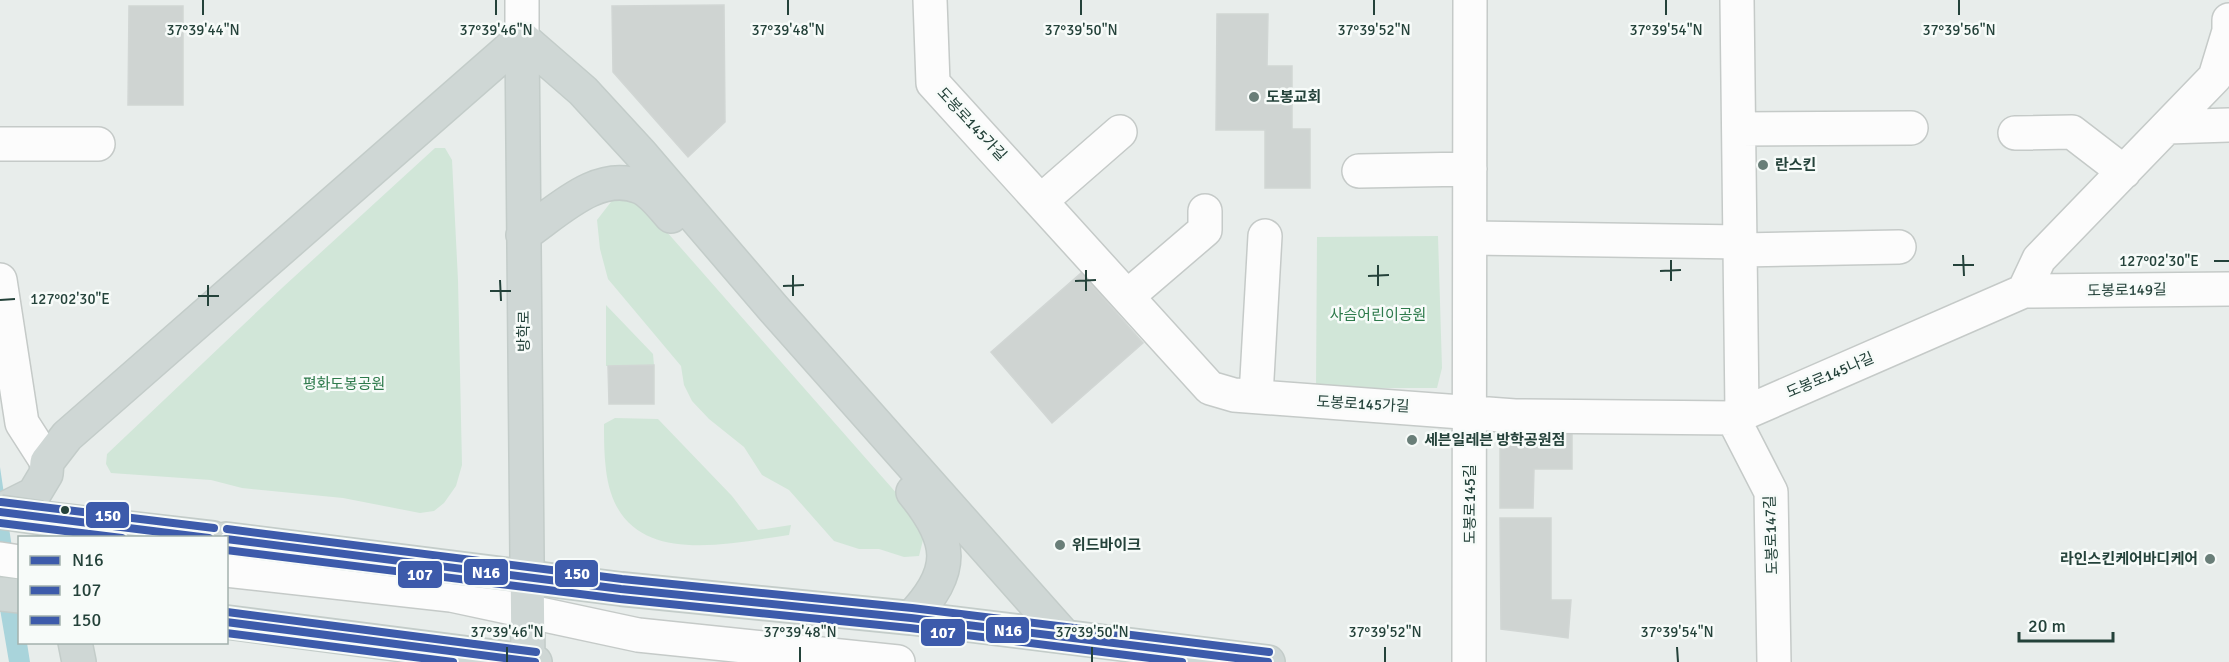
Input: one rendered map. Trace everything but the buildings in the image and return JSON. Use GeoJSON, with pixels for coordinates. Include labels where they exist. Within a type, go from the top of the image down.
{"type":"FeatureCollection","features":[{"type":"Feature","properties":{"kind":"main road","name":"방학로"},"geometry":{"type":"LineString","coordinates":[[522,38],[526,576],[531,662]]}},
{"type":"Feature","properties":{"kind":"main road"},"geometry":{"type":"LineString","coordinates":[[0,512],[34,494],[46,474],[47,462],[67,436],[522,38],[583,91],[641,154],[773,308],[1065,637]]}},
{"type":"Feature","properties":{"kind":"main road"},"geometry":{"type":"LineString","coordinates":[[524,235],[585,192],[606,183],[624,182],[642,188],[654,198],[822,386],[929,511],[942,535],[944,547],[941,573],[935,590],[911,618]]}},
{"type":"Feature","properties":{"kind":"main road"},"geometry":{"type":"LineString","coordinates":[[0,512],[204,536]]}},
{"type":"Feature","properties":{"kind":"main road"},"geometry":{"type":"LineString","coordinates":[[228,539],[526,576],[911,618],[1268,662]]}},
{"type":"Feature","properties":{"kind":"main road"},"geometry":{"type":"LineString","coordinates":[[0,594],[18,596]]}},
{"type":"Feature","properties":{"kind":"main road"},"geometry":{"type":"LineString","coordinates":[[228,622],[531,662]]}},
{"type":"Feature","properties":{"kind":"main road"},"geometry":{"type":"LineString","coordinates":[[348,638],[381,662]]}},
{"type":"Feature","properties":{"kind":"main road"},"geometry":{"type":"LineString","coordinates":[[75,644],[79,662]]}},
{"type":"Feature","properties":{"kind":"street","name":"방학로"},"geometry":{"type":"LineString","coordinates":[[522,0],[522,38]]}},
{"type":"Feature","properties":{"kind":"street","name":"도봉로145가길"},"geometry":{"type":"LineString","coordinates":[[930,0],[933,83],[1042,200],[1210,388],[1223,393],[1471,412]]}},
{"type":"Feature","properties":{"kind":"street","name":"도봉로145길"},"geometry":{"type":"LineString","coordinates":[[1469,662],[1470,0]]}},
{"type":"Feature","properties":{"kind":"street","name":"도봉로147길"},"geometry":{"type":"LineString","coordinates":[[1737,0],[1741,246],[1737,415],[1771,492],[1774,662]]}},
{"type":"Feature","properties":{"kind":"street"},"geometry":{"type":"LineString","coordinates":[[2024,291],[2039,259],[2215,77],[2229,31],[2229,20]]}},
{"type":"Feature","properties":{"kind":"street"},"geometry":{"type":"LineString","coordinates":[[2168,127],[2229,125]]}},
{"type":"Feature","properties":{"kind":"street"},"geometry":{"type":"LineString","coordinates":[[1740,129],[1911,128]]}},
{"type":"Feature","properties":{"kind":"street"},"geometry":{"type":"LineString","coordinates":[[1042,200],[1120,132]]}},
{"type":"Feature","properties":{"kind":"street"},"geometry":{"type":"LineString","coordinates":[[2014,133],[2072,132],[2124,172]]}},
{"type":"Feature","properties":{"kind":"street"},"geometry":{"type":"LineString","coordinates":[[0,144],[98,144]]}},
{"type":"Feature","properties":{"kind":"street"},"geometry":{"type":"LineString","coordinates":[[1359,171],[1470,169]]}},
{"type":"Feature","properties":{"kind":"street"},"geometry":{"type":"LineString","coordinates":[[1128,296],[1205,230],[1205,211]]}},
{"type":"Feature","properties":{"kind":"street"},"geometry":{"type":"LineString","coordinates":[[1256,396],[1265,236]]}},
{"type":"Feature","properties":{"kind":"street"},"geometry":{"type":"LineString","coordinates":[[1470,238],[1741,246],[1899,247]]}},
{"type":"Feature","properties":{"kind":"street"},"geometry":{"type":"LineString","coordinates":[[0,280],[22,423],[47,462]]}},
{"type":"Feature","properties":{"kind":"street","name":"도봉로149길"},"geometry":{"type":"LineString","coordinates":[[2024,291],[2229,289]]}},
{"type":"Feature","properties":{"kind":"street","name":"도봉로145나길"},"geometry":{"type":"LineString","coordinates":[[1471,412],[1515,416],[1737,415],[2024,291]]}},
{"type":"Feature","properties":{"kind":"street"},"geometry":{"type":"LineString","coordinates":[[0,542],[18,545]]}},
{"type":"Feature","properties":{"kind":"street"},"geometry":{"type":"LineString","coordinates":[[0,559],[18,562]]}},
{"type":"Feature","properties":{"kind":"street"},"geometry":{"type":"LineString","coordinates":[[228,570],[451,594],[631,649],[754,662]]}},
{"type":"Feature","properties":{"kind":"street"},"geometry":{"type":"LineString","coordinates":[[228,586],[528,617],[638,635],[898,662]]}},
{"type":"Feature","properties":{"kind":"green space","name":"평화도봉공원"},"geometry":{"type":"Polygon","coordinates":[[[435,148],[445,148],[452,160],[458,280],[462,465],[456,486],[444,503],[434,511],[420,513],[343,498],[242,488],[211,480],[111,473],[106,464],[107,454],[282,288],[435,148]]]}},
{"type":"Feature","properties":{"kind":"green space"},"geometry":{"type":"Polygon","coordinates":[[[626,197],[641,205],[659,223],[913,512],[924,536],[919,556],[904,557],[879,549],[859,549],[834,541],[789,490],[762,475],[744,447],[709,419],[692,401],[684,385],[681,366],[608,279],[600,249],[597,220],[614,198],[626,197]]]}},
{"type":"Feature","properties":{"kind":"green space","name":"사슴어린이공원"},"geometry":{"type":"Polygon","coordinates":[[[1438,236],[1442,368],[1437,388],[1316,388],[1317,237],[1438,236]]]}},
{"type":"Feature","properties":{"kind":"green space"},"geometry":{"type":"Polygon","coordinates":[[[606,305],[653,354],[654,365],[606,366],[606,305]]]}},
{"type":"Feature","properties":{"kind":"green space"},"geometry":{"type":"Polygon","coordinates":[[[615,418],[658,419],[732,496],[758,530],[791,525],[789,535],[733,543],[676,544],[651,537],[630,524],[614,502],[606,470],[604,424],[615,418]]]}},
{"type":"Feature","properties":{"kind":"water"},"geometry":{"type":"Polygon","coordinates":[[[0,467],[18,588],[18,644],[27,644],[30,662],[9,662],[0,609],[0,467]]]}},
{"type":"Feature","properties":{"kind":"transit line","name":"150"},"geometry":{"type":"LineString","coordinates":[[1,502],[214,528]]}},
{"type":"Feature","properties":{"kind":"transit line","name":"N16"},"geometry":{"type":"LineString","coordinates":[[0,512],[193,536]]}},
{"type":"Feature","properties":{"kind":"transit line","name":"107"},"geometry":{"type":"LineString","coordinates":[[0,523],[106,536]]}},
{"type":"Feature","properties":{"kind":"transit line","name":"150"},"geometry":{"type":"LineString","coordinates":[[227,529],[622,579],[912,608],[1269,652]]}},
{"type":"Feature","properties":{"kind":"transit line","name":"N16"},"geometry":{"type":"LineString","coordinates":[[228,539],[621,589],[911,618],[1268,662]]}},
{"type":"Feature","properties":{"kind":"transit line","name":"107"},"geometry":{"type":"LineString","coordinates":[[228,550],[620,599],[910,628],[1182,662]]}},
{"type":"Feature","properties":{"kind":"transit line","name":"150"},"geometry":{"type":"LineString","coordinates":[[228,612],[536,652]]}},
{"type":"Feature","properties":{"kind":"transit line","name":"N16"},"geometry":{"type":"LineString","coordinates":[[228,622],[535,662]]}},
{"type":"Feature","properties":{"kind":"transit line","name":"107"},"geometry":{"type":"LineString","coordinates":[[228,633],[453,662]]}},
{"type":"Feature","properties":{"kind":"place","name":"도봉교회"},"geometry":{"type":"Point","coordinates":[1254,97]}},
{"type":"Feature","properties":{"kind":"place","name":"란스킨"},"geometry":{"type":"Point","coordinates":[1763,165]}},
{"type":"Feature","properties":{"kind":"place","name":"세븐일레븐 방학공원점"},"geometry":{"type":"Point","coordinates":[1412,440]}},
{"type":"Feature","properties":{"kind":"place","name":"위드바이크"},"geometry":{"type":"Point","coordinates":[1060,545]}},
{"type":"Feature","properties":{"kind":"place","name":"라인스킨케어바디케어"},"geometry":{"type":"Point","coordinates":[2210,559]}}]}
